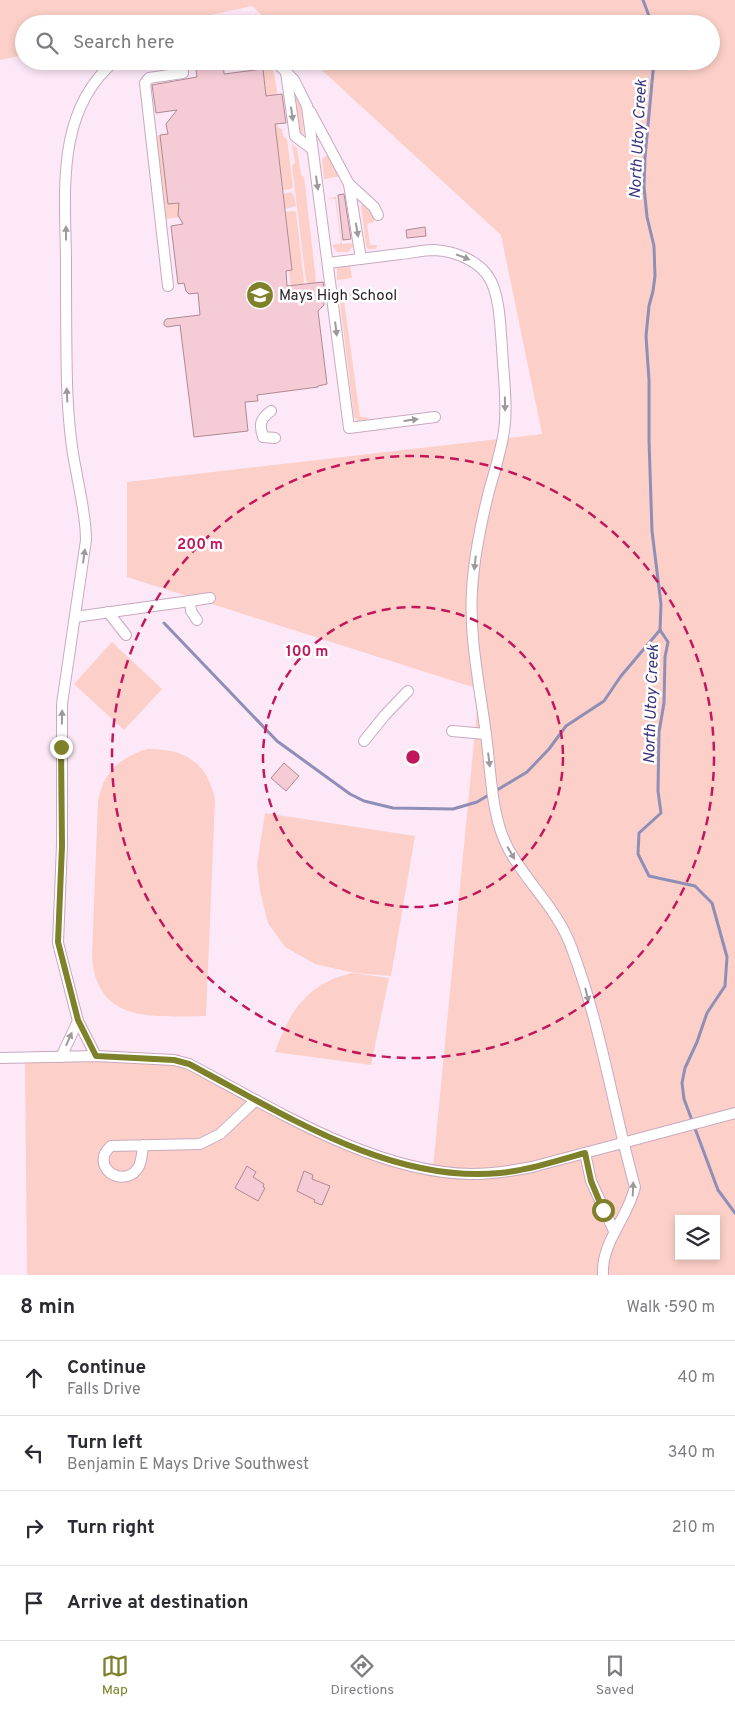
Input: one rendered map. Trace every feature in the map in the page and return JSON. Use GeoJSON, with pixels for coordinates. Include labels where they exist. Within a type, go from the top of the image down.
{"type":"FeatureCollection","features":[{"type":"Feature","properties":{"kind":"street"},"geometry":{"type":"LineString","coordinates":[[96,1056],[78,1020],[58,942],[62,846],[62,704],[86,540],[86,519],[71,446],[66,384],[65,187],[67,153],[80,106],[106,70]]}},
{"type":"Feature","properties":{"kind":"street"},"geometry":{"type":"LineString","coordinates":[[168,286],[145,83],[149,78],[183,73],[183,70]]}},
{"type":"Feature","properties":{"kind":"street"},"geometry":{"type":"LineString","coordinates":[[285,71],[294,80],[349,184],[374,208],[378,215]]}},
{"type":"Feature","properties":{"kind":"street"},"geometry":{"type":"LineString","coordinates":[[285,71],[295,136],[312,149]]}},
{"type":"Feature","properties":{"kind":"street"},"geometry":{"type":"LineString","coordinates":[[307,106],[328,263],[345,429],[435,417]]}},
{"type":"Feature","properties":{"kind":"street"},"geometry":{"type":"LineString","coordinates":[[349,184],[361,259]]}},
{"type":"Feature","properties":{"kind":"street"},"geometry":{"type":"LineString","coordinates":[[328,263],[434,250],[468,259],[478,265],[490,279],[496,298],[500,324],[505,427],[476,555],[472,590],[474,646],[492,784],[502,833],[508,849],[558,920],[571,945],[585,985],[635,1187],[632,1201],[623,1219],[614,1231],[603,1267],[603,1275]]}},
{"type":"Feature","properties":{"kind":"street"},"geometry":{"type":"LineString","coordinates":[[271,411],[262,417],[260,426],[263,437],[275,438]]}},
{"type":"Feature","properties":{"kind":"street"},"geometry":{"type":"LineString","coordinates":[[75,617],[210,598]]}},
{"type":"Feature","properties":{"kind":"street"},"geometry":{"type":"LineString","coordinates":[[190,601],[191,611],[197,620]]}},
{"type":"Feature","properties":{"kind":"street"},"geometry":{"type":"LineString","coordinates":[[108,612],[126,635]]}},
{"type":"Feature","properties":{"kind":"street"},"geometry":{"type":"LineString","coordinates":[[364,741],[408,691]]}},
{"type":"Feature","properties":{"kind":"street"},"geometry":{"type":"LineString","coordinates":[[452,731],[486,734]]}},
{"type":"Feature","properties":{"kind":"street"},"geometry":{"type":"LineString","coordinates":[[61,1057],[78,1020]]}},
{"type":"Feature","properties":{"kind":"street"},"geometry":{"type":"LineString","coordinates":[[0,1058],[96,1056],[174,1060],[189,1064],[297,1122],[348,1145],[405,1164],[443,1172],[471,1174],[500,1173],[532,1167],[735,1113]]}},
{"type":"Feature","properties":{"kind":"street"},"geometry":{"type":"LineString","coordinates":[[144,1145],[200,1144],[220,1134],[256,1100]]}},
{"type":"Feature","properties":{"kind":"street"},"geometry":{"type":"LineString","coordinates":[[585,1153],[591,1181],[614,1231]]}},
{"type":"Feature","properties":{"kind":"shaded area"},"geometry":{"type":"Polygon","coordinates":[[[0,0],[735,0],[735,1275],[27,1275],[25,1060],[178,1054],[241,1092],[331,1141],[433,1168],[479,689],[127,577],[127,482],[542,434],[501,235],[322,70],[720,70],[720,15],[262,15],[252,6],[210,15],[15,15],[15,57],[0,60],[0,0]]]}},
{"type":"Feature","properties":{"kind":"shaded area"},"geometry":{"type":"Polygon","coordinates":[[[263,70],[273,70],[278,96],[267,100],[263,70]]]}},
{"type":"Feature","properties":{"kind":"shaded area"},"geometry":{"type":"Polygon","coordinates":[[[294,92],[301,103],[304,138],[298,130],[294,92]]]}},
{"type":"Feature","properties":{"kind":"shaded area"},"geometry":{"type":"Polygon","coordinates":[[[274,121],[282,129],[283,136],[287,139],[293,187],[291,189],[283,190],[274,121]]]}},
{"type":"Feature","properties":{"kind":"shaded area"},"geometry":{"type":"Polygon","coordinates":[[[160,135],[168,204],[187,202],[178,212],[181,217],[164,219],[156,136],[160,135]]]}},
{"type":"Feature","properties":{"kind":"shaded area"},"geometry":{"type":"Polygon","coordinates":[[[292,144],[297,148],[301,175],[304,177],[316,280],[315,283],[309,284],[306,281],[292,166],[295,162],[292,144]]]}},
{"type":"Feature","properties":{"kind":"shaded area"},"geometry":{"type":"Polygon","coordinates":[[[328,156],[341,176],[324,179],[322,159],[328,156]]]}},
{"type":"Feature","properties":{"kind":"shaded area"},"geometry":{"type":"Polygon","coordinates":[[[291,192],[294,195],[296,206],[285,209],[283,194],[291,192]]]}},
{"type":"Feature","properties":{"kind":"shaded area"},"geometry":{"type":"Polygon","coordinates":[[[336,197],[342,244],[352,243],[353,246],[348,252],[337,252],[333,247],[333,245],[341,243],[335,199],[327,198],[336,197]]]}},
{"type":"Feature","properties":{"kind":"shaded area"},"geometry":{"type":"Polygon","coordinates":[[[363,203],[370,208],[374,216],[374,222],[367,224],[370,245],[377,245],[375,249],[368,249],[366,246],[361,205],[363,203]]]}},
{"type":"Feature","properties":{"kind":"shaded area"},"geometry":{"type":"Polygon","coordinates":[[[286,212],[296,212],[304,281],[303,284],[293,286],[290,283],[289,270],[292,269],[286,212]]]}},
{"type":"Feature","properties":{"kind":"shaded area"},"geometry":{"type":"Polygon","coordinates":[[[350,265],[352,278],[337,280],[337,268],[350,265]]]}},
{"type":"Feature","properties":{"kind":"shaded area"},"geometry":{"type":"Polygon","coordinates":[[[354,292],[354,296],[344,300],[360,417],[367,417],[368,419],[358,421],[354,417],[339,294],[354,292]]]}},
{"type":"Feature","properties":{"kind":"shaded area"},"geometry":{"type":"Polygon","coordinates":[[[112,642],[162,689],[124,730],[74,684],[112,642]]]}},
{"type":"Feature","properties":{"kind":"shaded area"},"geometry":{"type":"Polygon","coordinates":[[[147,749],[172,751],[192,760],[206,775],[215,799],[206,1016],[167,1016],[132,1012],[117,1006],[105,995],[96,979],[92,957],[98,801],[108,774],[120,762],[147,749]]]}},
{"type":"Feature","properties":{"kind":"shaded area"},"geometry":{"type":"Polygon","coordinates":[[[265,813],[415,836],[391,976],[355,973],[315,964],[285,947],[268,923],[260,891],[257,865],[265,813]]]}},
{"type":"Feature","properties":{"kind":"shaded area"},"geometry":{"type":"Polygon","coordinates":[[[352,973],[389,978],[371,1065],[275,1052],[287,1024],[302,1001],[323,984],[352,973]]]}},
{"type":"Feature","properties":{"kind":"building"},"geometry":{"type":"Polygon","coordinates":[[[196,70],[224,70],[224,74],[263,70],[266,96],[282,94],[286,123],[275,124],[292,270],[286,271],[287,286],[323,282],[324,305],[318,311],[327,384],[318,387],[257,395],[258,401],[245,402],[248,431],[194,437],[180,325],[167,327],[164,325],[166,319],[200,315],[198,293],[189,294],[184,283],[178,284],[171,226],[183,224],[178,215],[179,203],[168,204],[160,135],[168,134],[166,124],[177,110],[156,113],[152,85],[197,77],[196,70]]]}},
{"type":"Feature","properties":{"kind":"building"},"geometry":{"type":"Polygon","coordinates":[[[344,194],[351,239],[343,240],[338,195],[344,194]]]}},
{"type":"Feature","properties":{"kind":"building"},"geometry":{"type":"Polygon","coordinates":[[[425,227],[426,236],[407,238],[406,230],[425,227]]]}},
{"type":"Feature","properties":{"kind":"building"},"geometry":{"type":"Polygon","coordinates":[[[284,763],[299,776],[286,791],[271,778],[284,763]]]}},
{"type":"Feature","properties":{"kind":"building"},"geometry":{"type":"Polygon","coordinates":[[[247,1166],[256,1172],[253,1177],[264,1184],[263,1187],[265,1188],[258,1201],[235,1188],[247,1166]]]}},
{"type":"Feature","properties":{"kind":"building"},"geometry":{"type":"Polygon","coordinates":[[[304,1171],[313,1175],[312,1179],[330,1186],[322,1205],[297,1191],[304,1171]]]}},
{"type":"Feature","properties":{"kind":"waterway","name":"North Utoy Creek"},"geometry":{"type":"LineString","coordinates":[[643,0],[649,15]]}},
{"type":"Feature","properties":{"kind":"waterway","name":"North Utoy Creek"},"geometry":{"type":"LineString","coordinates":[[653,70],[644,187],[647,217],[654,246],[655,276],[646,336],[649,380],[652,531],[661,604],[660,630],[668,642],[665,657],[664,703],[659,732],[658,791],[661,813],[639,833],[638,854],[649,876],[695,886],[712,903],[727,957],[725,986],[707,1013],[685,1068],[682,1083],[684,1099],[718,1190],[735,1213]]}},
{"type":"Feature","properties":{"kind":"waterway"},"geometry":{"type":"LineString","coordinates":[[164,623],[277,741],[350,794],[364,801],[393,808],[453,809],[477,802],[527,772],[549,749],[566,726],[604,701],[621,676],[660,630]]}},
{"type":"Feature","properties":{"kind":"place","name":"Mays High School"},"geometry":{"type":"Point","coordinates":[260,295]}},
{"type":"Feature","properties":{"kind":"route"},"geometry":{"type":"LineString","coordinates":[[61,747],[62,846],[58,942],[78,1020],[96,1056],[125,1059],[174,1060],[189,1064],[297,1122],[348,1145],[405,1164],[443,1172],[471,1174],[500,1173],[585,1153],[591,1181],[603,1210]]}}]}
